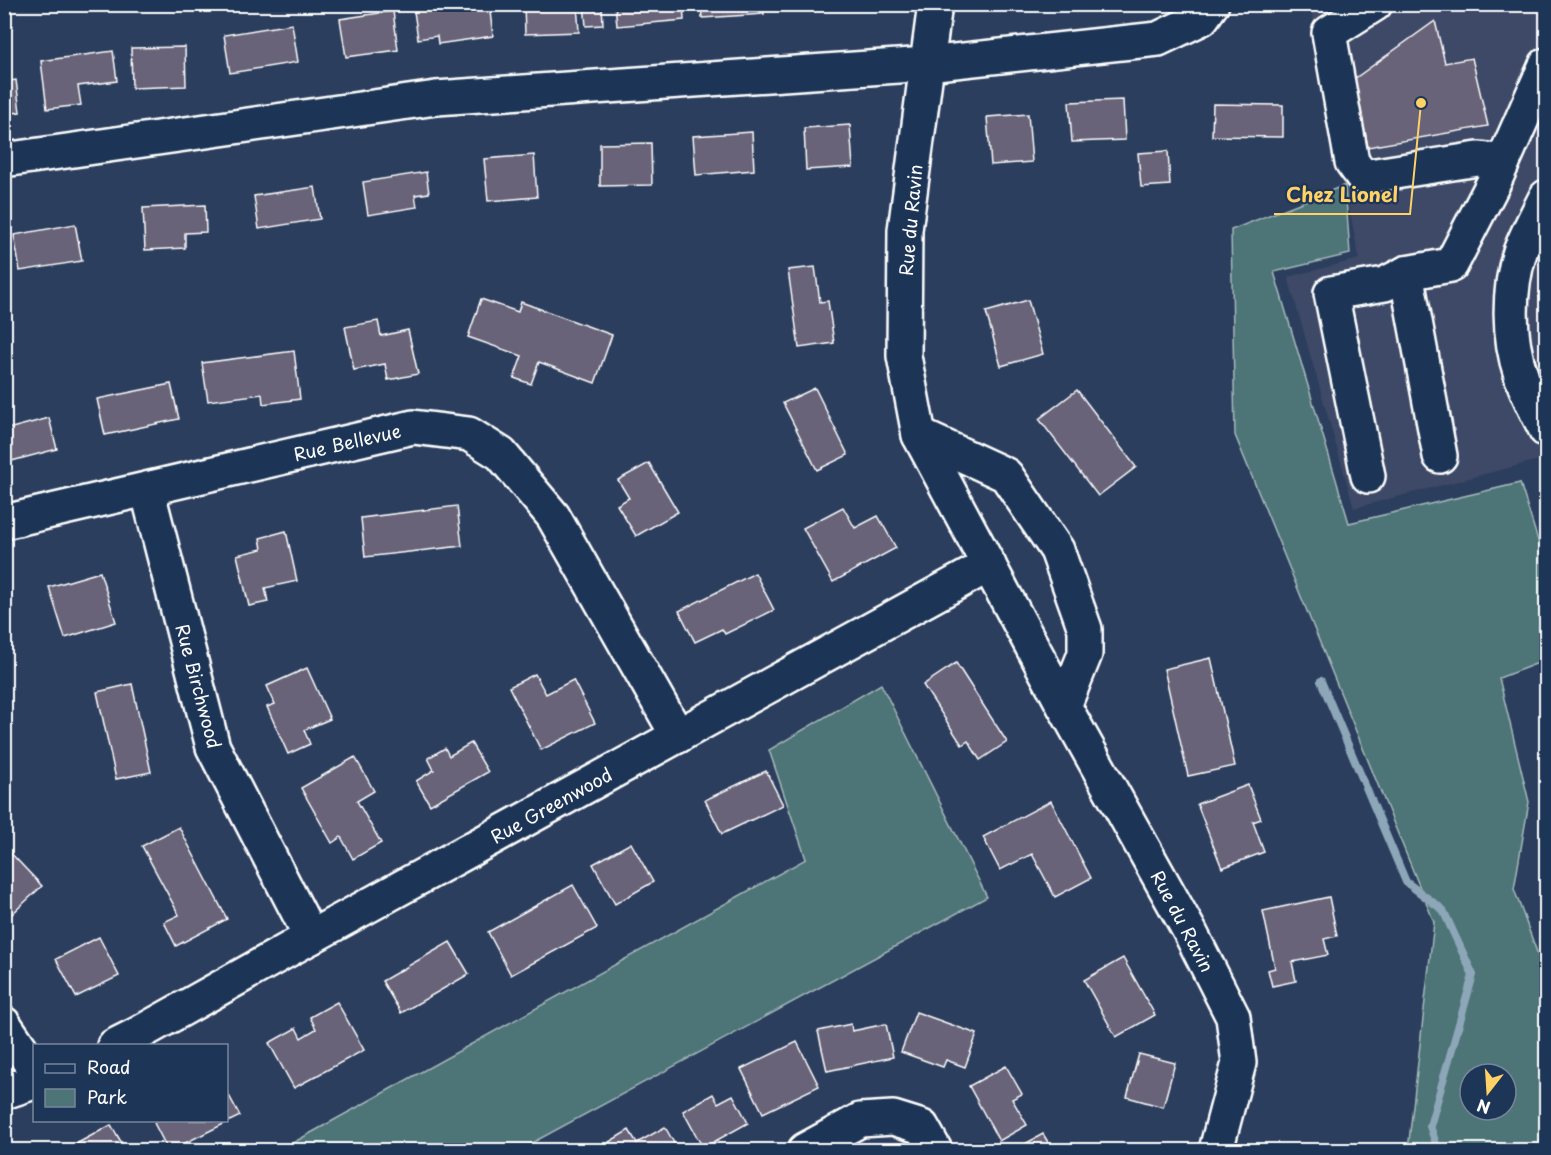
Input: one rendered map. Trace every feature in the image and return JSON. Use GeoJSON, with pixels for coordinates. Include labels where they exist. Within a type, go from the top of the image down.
{"type":"FeatureCollection","features":[{"type":"Feature","properties":{"kind":"street","name":"Rue du Ravin"},"geometry":{"type":"LineString","coordinates":[[935,4],[905,230],[904,356],[919,435],[1064,706],[1190,932],[1233,1017],[1239,1063],[1216,1150]]}},
{"type":"Feature","properties":{"kind":"street"},"geometry":{"type":"LineString","coordinates":[[4,160],[436,98],[927,64],[1158,39],[1202,18],[1212,4]]}},
{"type":"Feature","properties":{"kind":"street"},"geometry":{"type":"LineString","coordinates":[[1375,4],[1329,33],[1352,162],[1363,177],[1478,159],[1502,164]]}},
{"type":"Feature","properties":{"kind":"street"},"geometry":{"type":"LineString","coordinates":[[1368,476],[1331,293],[1385,284],[1406,273],[1451,265],[1502,164],[1546,65]]}},
{"type":"Feature","properties":{"kind":"street"},"geometry":{"type":"LineString","coordinates":[[1546,197],[1520,252],[1513,286],[1512,323],[1520,374],[1546,430]]}},
{"type":"Feature","properties":{"kind":"street"},"geometry":{"type":"LineString","coordinates":[[1406,273],[1440,456]]}},
{"type":"Feature","properties":{"kind":"street","name":"Rue Bellevue"},"geometry":{"type":"LineString","coordinates":[[4,522],[413,427],[469,434],[501,454],[553,516],[678,736]]}},
{"type":"Feature","properties":{"kind":"street"},"geometry":{"type":"LineString","coordinates":[[919,435],[1006,475],[1057,550],[1085,629],[1085,654],[1064,706]]}},
{"type":"Feature","properties":{"kind":"street","name":"Rue Birchwood"},"geometry":{"type":"LineString","coordinates":[[147,489],[213,747],[311,937]]}},
{"type":"Feature","properties":{"kind":"street","name":"Rue Greenwood"},"geometry":{"type":"LineString","coordinates":[[118,1044],[989,565]]}},
{"type":"Feature","properties":{"kind":"street"},"geometry":{"type":"LineString","coordinates":[[4,1024],[33,1067]]}},
{"type":"Feature","properties":{"kind":"street"},"geometry":{"type":"LineString","coordinates":[[4,1092],[33,1082]]}},
{"type":"Feature","properties":{"kind":"street"},"geometry":{"type":"LineString","coordinates":[[805,1150],[860,1120],[893,1118],[922,1127],[935,1150]]}},
{"type":"Feature","properties":{"kind":"shaded area"},"geometry":{"type":"Polygon","coordinates":[[[1310,5],[1546,5],[1546,458],[1354,508],[1288,277],[1359,259],[1310,5]]]}},
{"type":"Feature","properties":{"kind":"green space"},"geometry":{"type":"Polygon","coordinates":[[[1345,185],[1350,254],[1274,272],[1349,523],[1520,483],[1546,566],[1546,660],[1499,678],[1529,802],[1514,889],[1546,977],[1546,1150],[1408,1150],[1434,922],[1235,435],[1231,230],[1345,185]]]}},
{"type":"Feature","properties":{"kind":"green space"},"geometry":{"type":"Polygon","coordinates":[[[881,684],[987,897],[519,1150],[280,1150],[806,859],[769,750],[881,684]]]}},
{"type":"Feature","properties":{"kind":"building"},"geometry":{"type":"Polygon","coordinates":[[[413,4],[489,4],[493,36],[438,44],[437,36],[418,39],[413,4]]]}},
{"type":"Feature","properties":{"kind":"building"},"geometry":{"type":"Polygon","coordinates":[[[524,4],[577,4],[579,32],[525,34],[524,4]]]}},
{"type":"Feature","properties":{"kind":"building"},"geometry":{"type":"Polygon","coordinates":[[[584,4],[602,4],[603,25],[586,26],[584,4]]]}},
{"type":"Feature","properties":{"kind":"building"},"geometry":{"type":"Polygon","coordinates":[[[615,4],[683,4],[684,20],[617,26],[615,4]]]}},
{"type":"Feature","properties":{"kind":"building"},"geometry":{"type":"Polygon","coordinates":[[[701,4],[763,4],[764,14],[702,18],[701,4]]]}},
{"type":"Feature","properties":{"kind":"building"},"geometry":{"type":"Polygon","coordinates":[[[393,11],[398,50],[346,57],[340,19],[393,11]]]}},
{"type":"Feature","properties":{"kind":"building"},"geometry":{"type":"Polygon","coordinates":[[[1435,21],[1445,63],[1472,58],[1488,126],[1368,147],[1354,79],[1435,21]]]}},
{"type":"Feature","properties":{"kind":"building"},"geometry":{"type":"Polygon","coordinates":[[[292,24],[298,62],[230,73],[224,35],[292,24]]]}},
{"type":"Feature","properties":{"kind":"building"},"geometry":{"type":"Polygon","coordinates":[[[185,47],[186,86],[132,88],[131,48],[185,47]]]}},
{"type":"Feature","properties":{"kind":"building"},"geometry":{"type":"Polygon","coordinates":[[[113,51],[117,81],[78,86],[81,105],[47,109],[41,61],[113,51]]]}},
{"type":"Feature","properties":{"kind":"building"},"geometry":{"type":"Polygon","coordinates":[[[16,80],[20,112],[4,114],[4,82],[16,80]]]}},
{"type":"Feature","properties":{"kind":"building"},"geometry":{"type":"Polygon","coordinates":[[[1123,100],[1125,140],[1072,142],[1069,102],[1123,100]]]}},
{"type":"Feature","properties":{"kind":"building"},"geometry":{"type":"Polygon","coordinates":[[[1213,104],[1283,105],[1283,137],[1212,136],[1213,104]]]}},
{"type":"Feature","properties":{"kind":"building"},"geometry":{"type":"Polygon","coordinates":[[[1028,114],[1032,162],[991,165],[987,117],[1028,114]]]}},
{"type":"Feature","properties":{"kind":"building"},"geometry":{"type":"Polygon","coordinates":[[[850,125],[853,167],[806,170],[804,128],[850,125]]]}},
{"type":"Feature","properties":{"kind":"building"},"geometry":{"type":"Polygon","coordinates":[[[752,132],[754,170],[696,175],[693,136],[752,132]]]}},
{"type":"Feature","properties":{"kind":"building"},"geometry":{"type":"Polygon","coordinates":[[[651,143],[652,185],[600,186],[600,144],[651,143]]]}},
{"type":"Feature","properties":{"kind":"building"},"geometry":{"type":"Polygon","coordinates":[[[1168,151],[1170,185],[1141,187],[1138,153],[1168,151]]]}},
{"type":"Feature","properties":{"kind":"building"},"geometry":{"type":"Polygon","coordinates":[[[534,155],[537,197],[488,201],[484,159],[534,155]]]}},
{"type":"Feature","properties":{"kind":"building"},"geometry":{"type":"Polygon","coordinates":[[[426,172],[429,193],[415,195],[417,207],[368,215],[363,182],[426,172]]]}},
{"type":"Feature","properties":{"kind":"building"},"geometry":{"type":"Polygon","coordinates":[[[315,187],[320,219],[259,229],[254,196],[315,187]]]}},
{"type":"Feature","properties":{"kind":"building"},"geometry":{"type":"Polygon","coordinates":[[[205,205],[206,232],[185,233],[185,248],[145,250],[143,208],[205,205]]]}},
{"type":"Feature","properties":{"kind":"building"},"geometry":{"type":"Polygon","coordinates":[[[75,224],[82,261],[20,271],[14,235],[75,224]]]}},
{"type":"Feature","properties":{"kind":"building"},"geometry":{"type":"Polygon","coordinates":[[[815,267],[820,302],[828,301],[834,343],[799,348],[788,270],[815,267]]]}},
{"type":"Feature","properties":{"kind":"building"},"geometry":{"type":"Polygon","coordinates":[[[481,299],[518,312],[521,302],[612,335],[595,383],[539,362],[531,384],[514,378],[522,356],[468,337],[481,299]]]}},
{"type":"Feature","properties":{"kind":"building"},"geometry":{"type":"Polygon","coordinates":[[[1028,300],[1043,354],[1001,366],[986,312],[1028,300]]]}},
{"type":"Feature","properties":{"kind":"building"},"geometry":{"type":"Polygon","coordinates":[[[378,321],[381,336],[408,330],[418,374],[388,380],[385,364],[354,370],[345,327],[378,321]]]}},
{"type":"Feature","properties":{"kind":"building"},"geometry":{"type":"Polygon","coordinates":[[[294,351],[300,399],[263,404],[262,394],[208,401],[202,363],[294,351]]]}},
{"type":"Feature","properties":{"kind":"building"},"geometry":{"type":"Polygon","coordinates":[[[171,384],[179,419],[105,435],[97,399],[171,384]]]}},
{"type":"Feature","properties":{"kind":"building"},"geometry":{"type":"Polygon","coordinates":[[[815,388],[848,455],[817,470],[783,403],[815,388]]]}},
{"type":"Feature","properties":{"kind":"building"},"geometry":{"type":"Polygon","coordinates":[[[1077,390],[1136,467],[1098,496],[1039,419],[1077,390]]]}},
{"type":"Feature","properties":{"kind":"building"},"geometry":{"type":"Polygon","coordinates":[[[49,418],[57,449],[4,463],[4,430],[49,418]]]}},
{"type":"Feature","properties":{"kind":"building"},"geometry":{"type":"Polygon","coordinates":[[[649,463],[678,512],[636,536],[617,505],[629,498],[618,480],[649,463]]]}},
{"type":"Feature","properties":{"kind":"building"},"geometry":{"type":"Polygon","coordinates":[[[457,506],[462,546],[365,557],[361,518],[457,506]]]}},
{"type":"Feature","properties":{"kind":"building"},"geometry":{"type":"Polygon","coordinates":[[[843,507],[855,528],[878,516],[896,548],[833,582],[803,528],[843,507]]]}},
{"type":"Feature","properties":{"kind":"building"},"geometry":{"type":"Polygon","coordinates":[[[286,531],[297,581],[265,588],[268,602],[249,606],[237,555],[262,549],[260,538],[286,531]]]}},
{"type":"Feature","properties":{"kind":"building"},"geometry":{"type":"Polygon","coordinates":[[[100,572],[116,622],[65,638],[49,587],[100,572]]]}},
{"type":"Feature","properties":{"kind":"building"},"geometry":{"type":"Polygon","coordinates":[[[755,573],[774,610],[725,634],[722,629],[695,642],[679,611],[755,573]]]}},
{"type":"Feature","properties":{"kind":"building"},"geometry":{"type":"Polygon","coordinates":[[[1211,658],[1235,766],[1188,776],[1164,669],[1211,658]]]}},
{"type":"Feature","properties":{"kind":"building"},"geometry":{"type":"Polygon","coordinates":[[[956,663],[1007,742],[980,760],[968,741],[962,745],[923,685],[956,663]]]}},
{"type":"Feature","properties":{"kind":"building"},"geometry":{"type":"Polygon","coordinates":[[[307,668],[330,719],[304,730],[310,744],[288,754],[267,707],[275,704],[267,686],[307,668]]]}},
{"type":"Feature","properties":{"kind":"building"},"geometry":{"type":"Polygon","coordinates":[[[535,674],[546,694],[573,680],[595,723],[541,750],[509,687],[535,674]]]}},
{"type":"Feature","properties":{"kind":"building"},"geometry":{"type":"Polygon","coordinates":[[[132,684],[151,772],[116,779],[97,692],[132,684]]]}},
{"type":"Feature","properties":{"kind":"building"},"geometry":{"type":"Polygon","coordinates":[[[471,743],[488,772],[430,805],[416,781],[434,770],[428,758],[445,748],[449,756],[471,743]]]}},
{"type":"Feature","properties":{"kind":"building"},"geometry":{"type":"Polygon","coordinates":[[[355,757],[374,791],[357,801],[381,843],[353,859],[341,837],[332,843],[301,788],[355,757]]]}},
{"type":"Feature","properties":{"kind":"building"},"geometry":{"type":"Polygon","coordinates":[[[766,771],[783,805],[722,834],[705,800],[766,771]]]}},
{"type":"Feature","properties":{"kind":"building"},"geometry":{"type":"Polygon","coordinates":[[[1248,785],[1261,819],[1253,822],[1264,852],[1222,868],[1197,804],[1248,785]]]}},
{"type":"Feature","properties":{"kind":"building"},"geometry":{"type":"Polygon","coordinates":[[[1051,801],[1091,878],[1055,897],[1032,854],[1000,870],[983,837],[1051,801]]]}},
{"type":"Feature","properties":{"kind":"building"},"geometry":{"type":"Polygon","coordinates":[[[179,827],[227,919],[176,946],[164,922],[179,915],[142,846],[179,827]]]}},
{"type":"Feature","properties":{"kind":"building"},"geometry":{"type":"Polygon","coordinates":[[[631,843],[653,882],[615,904],[593,864],[631,843]]]}},
{"type":"Feature","properties":{"kind":"building"},"geometry":{"type":"Polygon","coordinates":[[[4,846],[42,886],[12,914],[4,906],[4,846]]]}},
{"type":"Feature","properties":{"kind":"building"},"geometry":{"type":"Polygon","coordinates":[[[573,885],[597,928],[511,975],[488,932],[573,885]]]}},
{"type":"Feature","properties":{"kind":"building"},"geometry":{"type":"Polygon","coordinates":[[[1329,897],[1337,936],[1324,939],[1328,955],[1292,962],[1296,981],[1272,986],[1268,970],[1275,968],[1263,911],[1329,897]]]}},
{"type":"Feature","properties":{"kind":"building"},"geometry":{"type":"Polygon","coordinates":[[[99,937],[119,976],[76,997],[56,959],[99,937]]]}},
{"type":"Feature","properties":{"kind":"building"},"geometry":{"type":"Polygon","coordinates":[[[450,942],[469,974],[401,1013],[382,981],[450,942]]]}},
{"type":"Feature","properties":{"kind":"building"},"geometry":{"type":"Polygon","coordinates":[[[1123,958],[1155,1015],[1116,1037],[1084,980],[1123,958]]]}},
{"type":"Feature","properties":{"kind":"building"},"geometry":{"type":"Polygon","coordinates":[[[337,1002],[364,1050],[294,1088],[269,1043],[296,1028],[301,1038],[316,1029],[310,1017],[337,1002]]]}},
{"type":"Feature","properties":{"kind":"building"},"geometry":{"type":"Polygon","coordinates":[[[916,1012],[977,1034],[965,1067],[946,1060],[943,1067],[901,1052],[916,1012]]]}},
{"type":"Feature","properties":{"kind":"building"},"geometry":{"type":"Polygon","coordinates":[[[851,1024],[852,1031],[886,1024],[893,1057],[827,1071],[818,1031],[851,1024]]]}},
{"type":"Feature","properties":{"kind":"building"},"geometry":{"type":"Polygon","coordinates":[[[797,1042],[819,1086],[763,1113],[741,1069],[797,1042]]]}},
{"type":"Feature","properties":{"kind":"building"},"geometry":{"type":"Polygon","coordinates":[[[1139,1054],[1175,1063],[1163,1107],[1127,1097],[1139,1054]]]}},
{"type":"Feature","properties":{"kind":"building"},"geometry":{"type":"Polygon","coordinates":[[[1006,1066],[1022,1094],[1012,1099],[1027,1125],[999,1141],[969,1086],[1006,1066]]]}},
{"type":"Feature","properties":{"kind":"building"},"geometry":{"type":"Polygon","coordinates":[[[228,1094],[240,1116],[228,1122],[228,1094]]]}},
{"type":"Feature","properties":{"kind":"building"},"geometry":{"type":"Polygon","coordinates":[[[713,1094],[718,1103],[733,1095],[748,1123],[703,1148],[683,1111],[713,1094]]]}},
{"type":"Feature","properties":{"kind":"building"},"geometry":{"type":"Polygon","coordinates":[[[228,1122],[171,1150],[168,1150],[154,1123],[228,1122]]]}},
{"type":"Feature","properties":{"kind":"building"},"geometry":{"type":"Polygon","coordinates":[[[111,1125],[126,1150],[65,1150],[111,1125]]]}},
{"type":"Feature","properties":{"kind":"building"},"geometry":{"type":"Polygon","coordinates":[[[665,1127],[678,1150],[614,1150],[609,1142],[629,1130],[637,1143],[665,1127]]]}},
{"type":"Feature","properties":{"kind":"building"},"geometry":{"type":"Polygon","coordinates":[[[1043,1134],[1053,1150],[1014,1150],[1043,1134]]]}},
{"type":"Feature","properties":{"kind":"waterway"},"geometry":{"type":"LineString","coordinates":[[1321,681],[1406,882],[1443,910],[1473,975],[1430,1126],[1438,1150]]}},
{"type":"Feature","properties":{"kind":"place","name":"Chez Lionel"},"geometry":{"type":"Point","coordinates":[1421,103]}}]}
